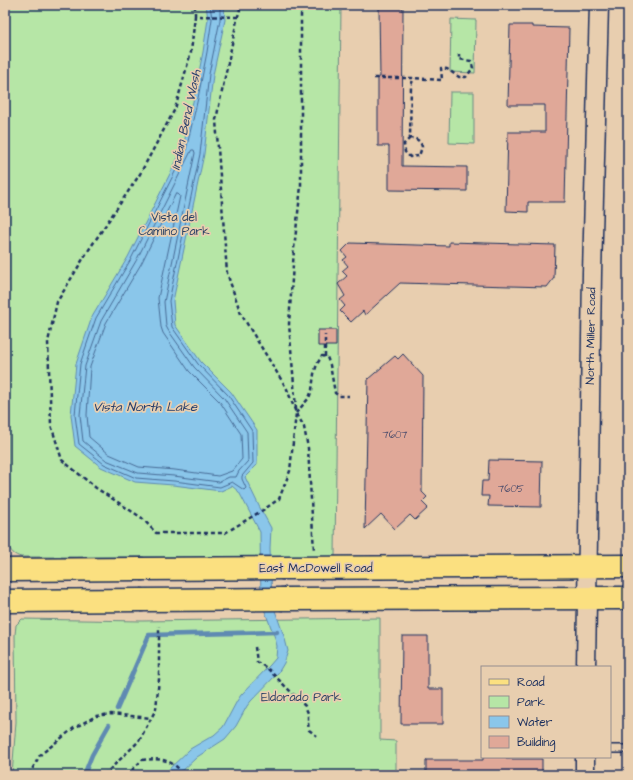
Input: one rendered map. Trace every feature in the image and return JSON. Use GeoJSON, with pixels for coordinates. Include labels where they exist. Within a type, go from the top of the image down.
{"type":"FeatureCollection","features":[{"type":"Feature","properties":{"kind":"main road","name":"East McDowell Road"},"geometry":{"type":"LineString","coordinates":[[5,570],[628,566]]}},
{"type":"Feature","properties":{"kind":"main road"},"geometry":{"type":"LineString","coordinates":[[5,601],[628,598]]}},
{"type":"Feature","properties":{"kind":"street","name":"North Miller Road"},"geometry":{"type":"LineString","coordinates":[[586,666],[592,266],[599,5]]}},
{"type":"Feature","properties":{"kind":"street"},"geometry":{"type":"LineString","coordinates":[[585,758],[585,775]]}},
{"type":"Feature","properties":{"kind":"lane"},"geometry":{"type":"LineString","coordinates":[[611,749],[628,749]]}},
{"type":"Feature","properties":{"kind":"path"},"geometry":{"type":"LineString","coordinates":[[195,5],[191,52],[175,109],[140,174],[86,254],[57,302],[48,342],[52,425],[62,460],[96,488],[142,518],[156,534],[224,533],[263,510],[278,499],[290,471],[296,413],[290,324],[294,249],[301,186],[301,5]]}},
{"type":"Feature","properties":{"kind":"path"},"geometry":{"type":"LineString","coordinates":[[241,5],[216,120],[227,273],[241,314],[287,390],[296,413],[304,427],[308,448],[314,553]]}},
{"type":"Feature","properties":{"kind":"path"},"geometry":{"type":"LineString","coordinates":[[195,16],[238,18]]}},
{"type":"Feature","properties":{"kind":"path"},"geometry":{"type":"LineString","coordinates":[[374,78],[442,80],[441,68],[447,69],[459,77],[466,77],[473,68],[471,61],[459,59],[459,54]]}},
{"type":"Feature","properties":{"kind":"path"},"geometry":{"type":"LineString","coordinates":[[410,138],[414,138],[421,142],[422,147],[419,156],[410,157],[405,152],[404,144],[410,138],[411,85],[414,78]]}},
{"type":"Feature","properties":{"kind":"path"},"geometry":{"type":"LineString","coordinates":[[326,335],[325,356],[327,357],[330,365],[335,393],[340,396],[349,396]]}},
{"type":"Feature","properties":{"kind":"path"},"geometry":{"type":"LineString","coordinates":[[296,413],[309,398],[317,364],[322,356],[325,356]]}},
{"type":"Feature","properties":{"kind":"path"},"geometry":{"type":"LineString","coordinates":[[104,775],[139,741],[156,708],[159,679],[159,628]]}},
{"type":"Feature","properties":{"kind":"path"},"geometry":{"type":"LineString","coordinates":[[255,647],[257,662],[267,668],[305,706],[308,713],[309,730],[317,736]]}},
{"type":"Feature","properties":{"kind":"path"},"geometry":{"type":"LineString","coordinates":[[29,775],[40,755],[74,728],[96,716],[111,714],[151,718]]}},
{"type":"Feature","properties":{"kind":"path"},"geometry":{"type":"LineString","coordinates":[[127,775],[142,760],[157,758],[169,761],[183,774]]}},
{"type":"Feature","properties":{"kind":"green space","name":"Vista del Camino Park"},"geometry":{"type":"Polygon","coordinates":[[[8,5],[341,5],[335,557],[21,557],[10,550],[8,545],[8,5]]]}},
{"type":"Feature","properties":{"kind":"green space"},"geometry":{"type":"Polygon","coordinates":[[[451,19],[476,20],[475,73],[450,72],[451,19]]]}},
{"type":"Feature","properties":{"kind":"green space"},"geometry":{"type":"Polygon","coordinates":[[[450,92],[474,92],[474,144],[449,143],[450,92]]]}},
{"type":"Feature","properties":{"kind":"green space","name":"Eldorado Park"},"geometry":{"type":"Polygon","coordinates":[[[380,618],[380,740],[396,741],[396,775],[12,775],[16,722],[15,635],[16,625],[22,619],[141,621],[380,618]]]}},
{"type":"Feature","properties":{"kind":"water","name":"Vista North Lake"},"geometry":{"type":"Polygon","coordinates":[[[206,5],[224,5],[225,20],[213,75],[204,154],[173,301],[175,325],[201,362],[231,392],[257,430],[257,465],[245,477],[271,528],[270,548],[272,602],[288,651],[284,663],[278,673],[251,701],[236,726],[225,739],[197,757],[178,775],[170,775],[167,771],[190,749],[214,735],[223,727],[241,695],[276,658],[277,646],[275,638],[261,601],[260,532],[239,492],[232,486],[221,491],[135,482],[101,467],[75,446],[71,415],[76,364],[92,317],[128,257],[183,148],[203,52],[208,19],[206,5]]]}},
{"type":"Feature","properties":{"kind":"building"},"geometry":{"type":"Polygon","coordinates":[[[379,8],[403,8],[402,166],[467,167],[467,191],[389,190],[389,146],[378,146],[378,77],[380,77],[379,8]]]}},
{"type":"Feature","properties":{"kind":"building"},"geometry":{"type":"Polygon","coordinates":[[[510,25],[569,28],[565,202],[528,202],[528,212],[506,211],[508,132],[545,132],[545,105],[508,105],[510,25]]]}},
{"type":"Feature","properties":{"kind":"building"},"geometry":{"type":"Polygon","coordinates":[[[449,242],[555,245],[554,278],[547,287],[400,283],[365,315],[363,311],[351,322],[340,311],[345,306],[340,300],[345,296],[338,284],[347,276],[342,271],[348,266],[343,260],[347,257],[342,251],[350,243],[449,246],[449,242]]]}},
{"type":"Feature","properties":{"kind":"building"},"geometry":{"type":"Polygon","coordinates":[[[318,330],[336,330],[336,346],[318,346],[318,330]]]}},
{"type":"Feature","properties":{"kind":"building"},"geometry":{"type":"Polygon","coordinates":[[[403,354],[423,376],[422,492],[427,497],[422,502],[428,508],[415,520],[410,515],[395,529],[381,514],[365,529],[368,379],[395,356],[398,359],[403,354]]]}},
{"type":"Feature","properties":{"kind":"building"},"geometry":{"type":"Polygon","coordinates":[[[489,460],[542,461],[541,507],[488,506],[489,496],[481,496],[482,481],[488,481],[489,460]]]}},
{"type":"Feature","properties":{"kind":"building"},"geometry":{"type":"Polygon","coordinates":[[[402,636],[428,636],[428,689],[443,689],[443,724],[401,724],[402,636]]]}},
{"type":"Feature","properties":{"kind":"building"},"geometry":{"type":"Polygon","coordinates":[[[483,758],[542,759],[542,775],[426,773],[426,760],[483,760],[483,758]]]}},
{"type":"Feature","properties":{"kind":"waterway"},"geometry":{"type":"LineString","coordinates":[[117,709],[149,635],[277,632]]}},
{"type":"Feature","properties":{"kind":"waterway"},"geometry":{"type":"LineString","coordinates":[[84,775],[92,755],[109,725]]}},
{"type":"Feature","properties":{"kind":"water label","name":"Indian Bend Wash"},"geometry":{"type":"Point","coordinates":[186,120]}}]}
